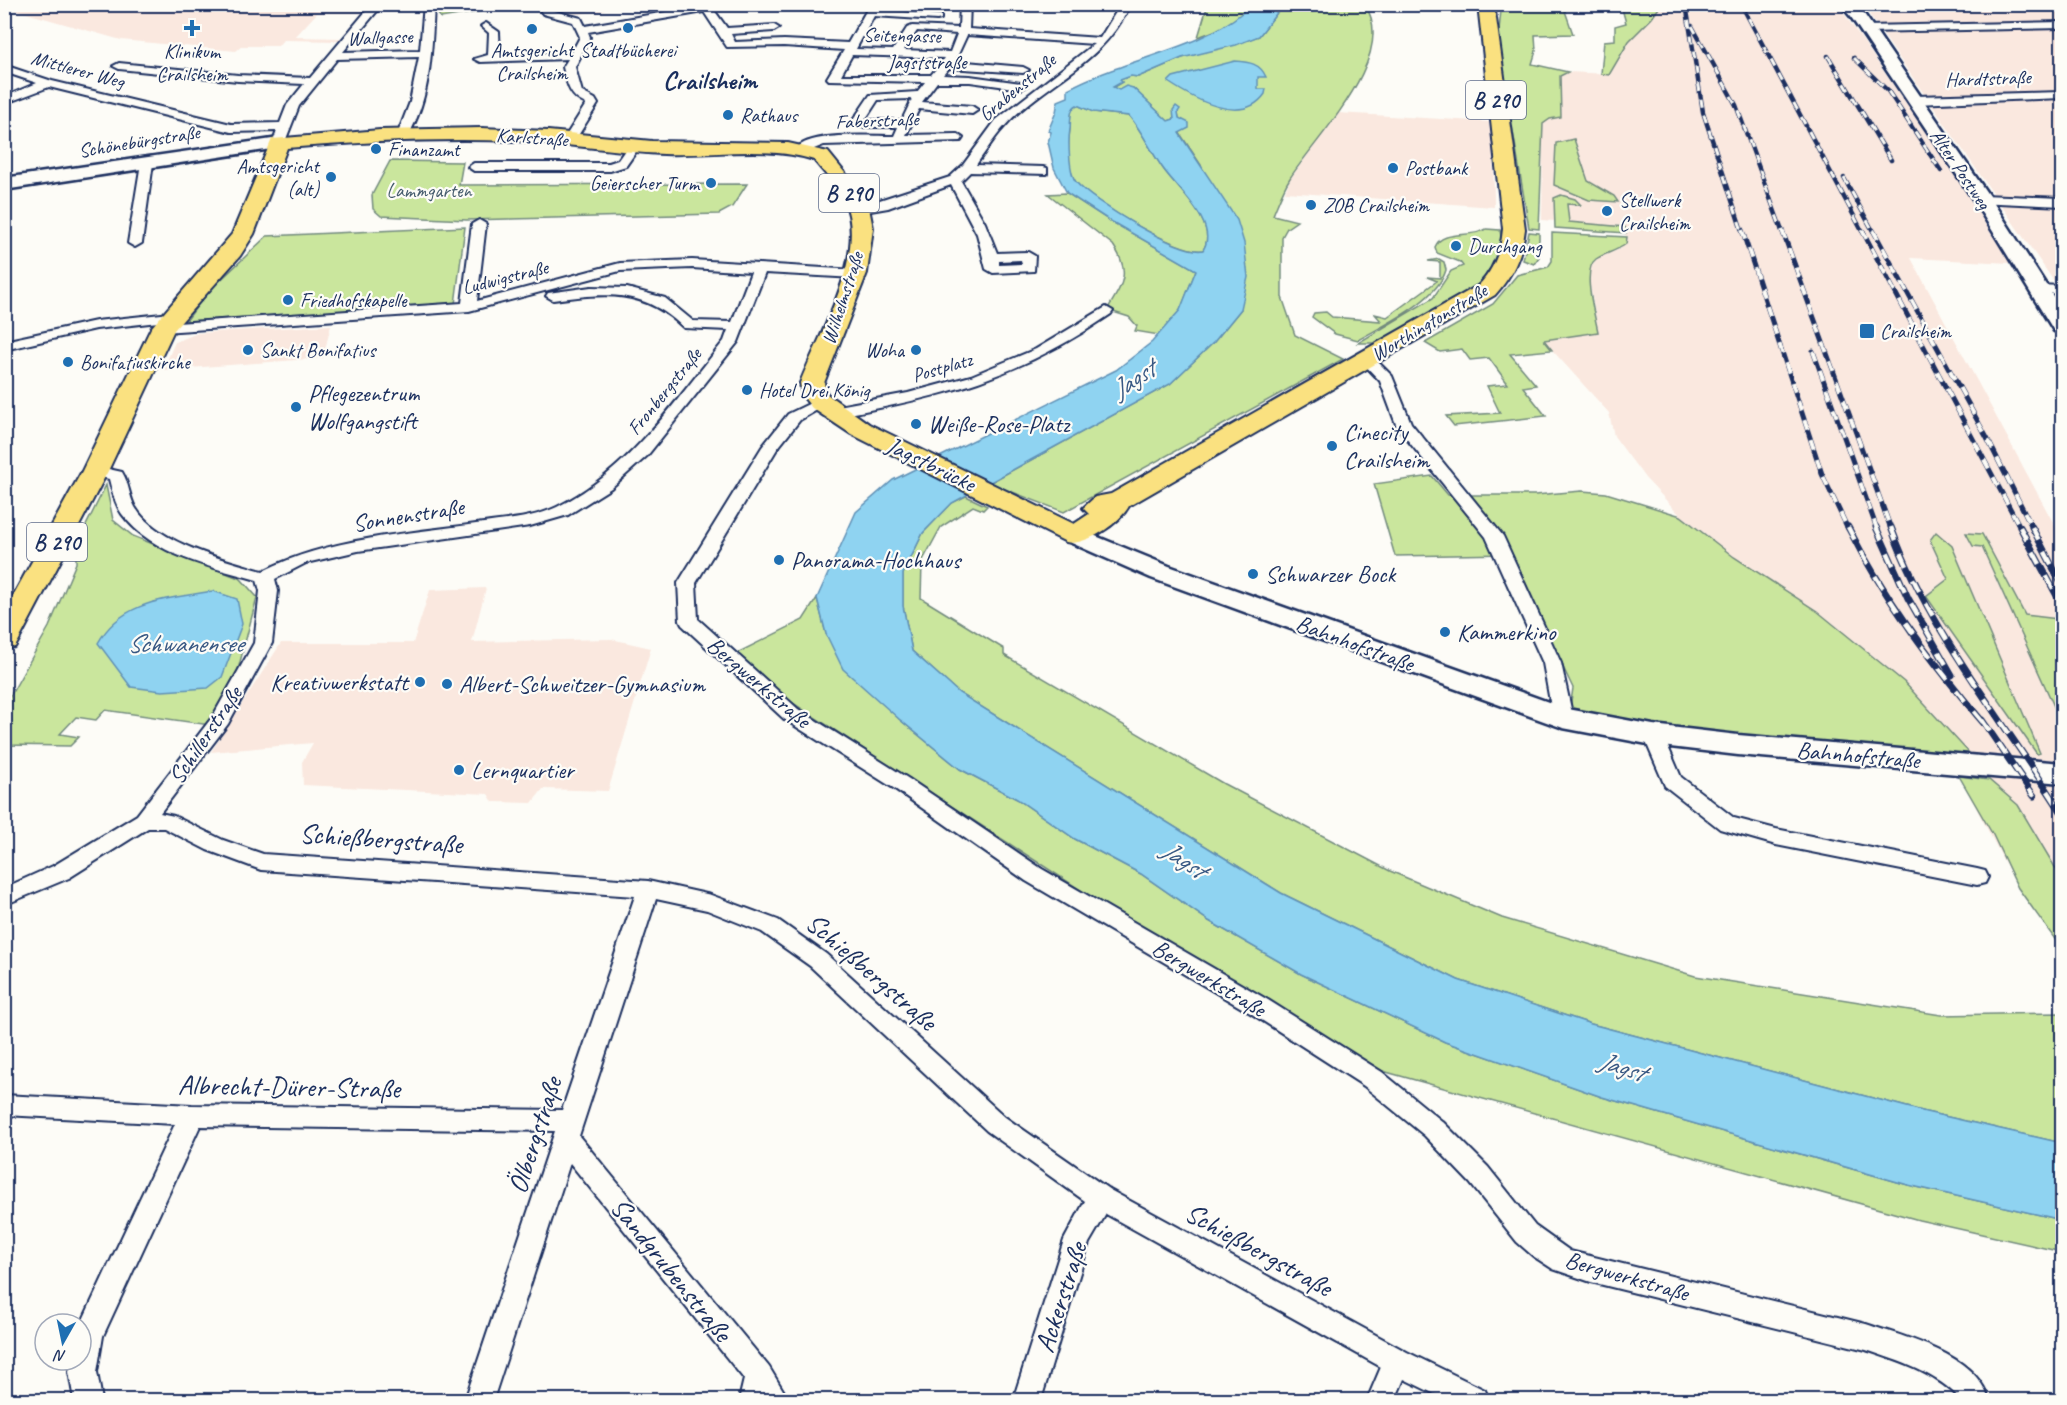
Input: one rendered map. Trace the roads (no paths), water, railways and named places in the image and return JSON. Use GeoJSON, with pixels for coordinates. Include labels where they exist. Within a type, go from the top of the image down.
{"type":"FeatureCollection","features":[{"type":"Feature","properties":{"kind":"main road","name":"Worthingtonstraße"},"geometry":{"type":"LineString","coordinates":[[1070,533],[1115,508],[1117,502],[1487,290],[1498,278],[1511,255],[1514,229],[1486,4]]}},
{"type":"Feature","properties":{"kind":"main road","name":"Alter Postweg"},"geometry":{"type":"LineString","coordinates":[[1855,6],[1865,29],[1982,199],[2062,326]]}},
{"type":"Feature","properties":{"kind":"main road","name":"Karlstraße"},"geometry":{"type":"LineString","coordinates":[[281,135],[404,133],[570,139],[634,146],[793,149]]}},
{"type":"Feature","properties":{"kind":"main road","name":"Schönebürgstraße"},"geometry":{"type":"LineString","coordinates":[[4,184],[147,164],[281,135]]}},
{"type":"Feature","properties":{"kind":"main road","name":"B 290"},"geometry":{"type":"LineString","coordinates":[[4,640],[95,471],[167,323],[232,251],[243,234],[281,135]]}},
{"type":"Feature","properties":{"kind":"main road","name":"B 290"},"geometry":{"type":"LineString","coordinates":[[793,149],[821,156],[859,209]]}},
{"type":"Feature","properties":{"kind":"main road","name":"Wilhelmstraße"},"geometry":{"type":"LineString","coordinates":[[827,407],[814,395],[812,383],[855,274],[862,232],[859,209]]}},
{"type":"Feature","properties":{"kind":"main road","name":"Jagstbrücke"},"geometry":{"type":"LineString","coordinates":[[827,407],[860,429],[1070,533]]}},
{"type":"Feature","properties":{"kind":"main road","name":"Bahnhofstraße"},"geometry":{"type":"LineString","coordinates":[[1070,533],[1160,572],[1563,718],[1653,735],[2062,773]]}},
{"type":"Feature","properties":{"kind":"street"},"geometry":{"type":"LineString","coordinates":[[281,135],[293,105],[378,4]]}},
{"type":"Feature","properties":{"kind":"street"},"geometry":{"type":"LineString","coordinates":[[404,133],[413,114],[427,53],[429,4]]}},
{"type":"Feature","properties":{"kind":"street"},"geometry":{"type":"LineString","coordinates":[[540,4],[547,12],[577,20],[585,37],[569,67],[575,93],[580,99],[591,100],[592,104],[570,139]]}},
{"type":"Feature","properties":{"kind":"street"},"geometry":{"type":"LineString","coordinates":[[583,30],[733,4]]}},
{"type":"Feature","properties":{"kind":"street"},"geometry":{"type":"LineString","coordinates":[[899,138],[918,100],[949,62],[964,24],[965,4]]}},
{"type":"Feature","properties":{"kind":"street","name":"Grabenstraße"},"geometry":{"type":"LineString","coordinates":[[859,209],[883,205],[954,180],[968,168],[983,141],[1000,122],[1089,54],[1116,23],[1126,4]]}},
{"type":"Feature","properties":{"kind":"street"},"geometry":{"type":"LineString","coordinates":[[707,9],[724,31],[774,28]]}},
{"type":"Feature","properties":{"kind":"street"},"geometry":{"type":"LineString","coordinates":[[850,49],[874,9],[964,24],[1101,40]]}},
{"type":"Feature","properties":{"kind":"street"},"geometry":{"type":"LineString","coordinates":[[896,54],[913,28],[964,24]]}},
{"type":"Feature","properties":{"kind":"street"},"geometry":{"type":"LineString","coordinates":[[1865,29],[2062,25]]}},
{"type":"Feature","properties":{"kind":"street"},"geometry":{"type":"LineString","coordinates":[[486,26],[494,32],[494,58]]}},
{"type":"Feature","properties":{"kind":"street","name":"Seitengasse"},"geometry":{"type":"LineString","coordinates":[[724,31],[731,45],[774,43],[850,49],[949,62]]}},
{"type":"Feature","properties":{"kind":"street","name":"Jagststraße"},"geometry":{"type":"LineString","coordinates":[[850,49],[833,78],[970,79],[1021,86]]}},
{"type":"Feature","properties":{"kind":"street","name":"Wallgasse"},"geometry":{"type":"LineString","coordinates":[[334,56],[427,53]]}},
{"type":"Feature","properties":{"kind":"street"},"geometry":{"type":"LineString","coordinates":[[480,59],[574,56]]}},
{"type":"Feature","properties":{"kind":"street"},"geometry":{"type":"LineString","coordinates":[[888,65],[949,62],[1023,70]]}},
{"type":"Feature","properties":{"kind":"street"},"geometry":{"type":"LineString","coordinates":[[119,66],[238,78],[311,81]]}},
{"type":"Feature","properties":{"kind":"street","name":"Mittlerer Weg"},"geometry":{"type":"LineString","coordinates":[[4,68],[48,83],[245,129],[281,135]]}},
{"type":"Feature","properties":{"kind":"street"},"geometry":{"type":"LineString","coordinates":[[4,101],[48,83]]}},
{"type":"Feature","properties":{"kind":"street","name":"Hardtstraße"},"geometry":{"type":"LineString","coordinates":[[1915,100],[2062,95]]}},
{"type":"Feature","properties":{"kind":"street"},"geometry":{"type":"LineString","coordinates":[[904,124],[857,123],[873,97],[918,100],[972,110]]}},
{"type":"Feature","properties":{"kind":"street","name":"Faberstraße"},"geometry":{"type":"LineString","coordinates":[[793,149],[824,141],[957,138]]}},
{"type":"Feature","properties":{"kind":"street"},"geometry":{"type":"LineString","coordinates":[[474,167],[610,167],[622,163],[634,146]]}},
{"type":"Feature","properties":{"kind":"street"},"geometry":{"type":"LineString","coordinates":[[135,243],[147,164]]}},
{"type":"Feature","properties":{"kind":"street"},"geometry":{"type":"LineString","coordinates":[[968,168],[1043,171]]}},
{"type":"Feature","properties":{"kind":"street"},"geometry":{"type":"LineString","coordinates":[[954,180],[967,201],[992,257]]}},
{"type":"Feature","properties":{"kind":"street"},"geometry":{"type":"LineString","coordinates":[[1982,199],[2062,202]]}},
{"type":"Feature","properties":{"kind":"street"},"geometry":{"type":"LineString","coordinates":[[469,307],[479,224]]}},
{"type":"Feature","properties":{"kind":"street","name":"Ludwigstraße"},"geometry":{"type":"LineString","coordinates":[[4,345],[96,325],[469,307],[534,292],[620,267],[692,264],[855,274]]}},
{"type":"Feature","properties":{"kind":"street","name":"Fronbergstraße"},"geometry":{"type":"LineString","coordinates":[[562,512],[605,484],[641,453],[730,342],[760,267]]}},
{"type":"Feature","properties":{"kind":"street"},"geometry":{"type":"LineString","coordinates":[[2038,289],[2062,290]]}},
{"type":"Feature","properties":{"kind":"street"},"geometry":{"type":"LineString","coordinates":[[534,292],[547,297],[610,291],[645,293],[675,309],[689,325],[737,326]]}},
{"type":"Feature","properties":{"kind":"street","name":"Postplatz"},"geometry":{"type":"LineString","coordinates":[[827,407],[903,400],[966,384],[1026,362],[1057,345],[1106,311]]}},
{"type":"Feature","properties":{"kind":"street"},"geometry":{"type":"LineString","coordinates":[[1368,360],[1387,379],[1403,424],[1494,536],[1552,663],[1563,718]]}},
{"type":"Feature","properties":{"kind":"street","name":"Bergwerkstraße"},"geometry":{"type":"LineString","coordinates":[[827,407],[794,417],[770,447],[687,583],[688,621],[791,714],[902,784],[1034,875],[1260,1007],[1373,1079],[1434,1129],[1479,1175],[1526,1234],[1542,1248],[1562,1260],[1591,1270],[1866,1337],[1913,1353],[1960,1378],[1972,1392],[1975,1401]]}},
{"type":"Feature","properties":{"kind":"street"},"geometry":{"type":"LineString","coordinates":[[95,471],[116,476],[129,511],[162,540],[198,556],[265,578]]}},
{"type":"Feature","properties":{"kind":"street","name":"Sonnenstraße"},"geometry":{"type":"LineString","coordinates":[[265,578],[300,559],[358,546],[530,522],[562,512]]}},
{"type":"Feature","properties":{"kind":"street","name":"Schillerstraße"},"geometry":{"type":"LineString","coordinates":[[4,897],[61,872],[144,820],[221,719],[263,643],[269,591],[265,578]]}},
{"type":"Feature","properties":{"kind":"street"},"geometry":{"type":"LineString","coordinates":[[1653,735],[1672,781],[1727,825],[1977,878]]}},
{"type":"Feature","properties":{"kind":"street","name":"Schießbergstraße"},"geometry":{"type":"LineString","coordinates":[[144,820],[167,821],[214,845],[261,862],[648,889],[711,903],[770,926],[818,960],[996,1124],[1101,1198],[1397,1361],[1475,1401]]}},
{"type":"Feature","properties":{"kind":"street","name":"Ölbergstraße"},"geometry":{"type":"LineString","coordinates":[[479,1401],[648,889]]}},
{"type":"Feature","properties":{"kind":"street","name":"Albrecht-Dürer-Straße"},"geometry":{"type":"LineString","coordinates":[[4,1105],[569,1130]]}},
{"type":"Feature","properties":{"kind":"street"},"geometry":{"type":"LineString","coordinates":[[88,1401],[82,1372],[89,1336],[192,1115]]}},
{"type":"Feature","properties":{"kind":"street","name":"Sandgrubenstraße"},"geometry":{"type":"LineString","coordinates":[[569,1130],[756,1388],[775,1401]]}},
{"type":"Feature","properties":{"kind":"street","name":"Ackerstraße"},"geometry":{"type":"LineString","coordinates":[[1027,1401],[1077,1240],[1101,1198]]}},
{"type":"Feature","properties":{"kind":"street"},"geometry":{"type":"LineString","coordinates":[[1381,1401],[1397,1361]]}},
{"type":"Feature","properties":{"kind":"water","name":"Jagst"},"geometry":{"type":"Polygon","coordinates":[[[1243,5],[1283,5],[1259,36],[1236,45],[1182,58],[1138,77],[1131,76],[1120,80],[1122,82],[1113,87],[1119,90],[1126,86],[1133,88],[1168,121],[1174,119],[1173,110],[1176,106],[1180,109],[1179,118],[1189,123],[1189,128],[1179,133],[1237,220],[1244,243],[1248,277],[1241,309],[1214,342],[1170,384],[952,503],[923,533],[903,574],[903,606],[912,651],[959,693],[1281,893],[1458,980],[1591,1024],[1926,1112],[2062,1143],[2062,1220],[1908,1185],[1602,1097],[1445,1042],[1301,974],[1209,921],[1141,874],[1075,839],[1017,799],[960,769],[843,669],[826,634],[817,598],[856,512],[893,480],[1116,370],[1152,342],[1180,310],[1196,270],[1107,219],[1067,193],[1054,168],[1048,142],[1051,132],[1048,131],[1058,101],[1068,97],[1068,89],[1112,70],[1205,36],[1243,12],[1243,5]],[[1077,105],[1072,112],[1069,134],[1070,157],[1076,182],[1117,213],[1157,236],[1192,250],[1203,250],[1207,240],[1206,229],[1201,218],[1162,167],[1134,122],[1129,116],[1093,112],[1077,105]]]}},
{"type":"Feature","properties":{"kind":"water"},"geometry":{"type":"Polygon","coordinates":[[[1235,61],[1257,66],[1266,77],[1258,77],[1258,89],[1266,89],[1265,94],[1255,104],[1244,108],[1231,109],[1203,102],[1168,82],[1173,77],[1235,61]]]}},
{"type":"Feature","properties":{"kind":"water","name":"Schwanensee"},"geometry":{"type":"Polygon","coordinates":[[[213,591],[237,599],[242,624],[222,677],[208,688],[162,691],[131,687],[98,643],[108,629],[120,618],[148,604],[213,591]]]}},
{"type":"Feature","properties":{"kind":"railway"},"geometry":{"type":"LineString","coordinates":[[1686,4],[1703,112],[1742,231]]}},
{"type":"Feature","properties":{"kind":"railway"},"geometry":{"type":"LineString","coordinates":[[1741,4],[1862,231]]}},
{"type":"Feature","properties":{"kind":"railway"},"geometry":{"type":"LineString","coordinates":[[1692,26],[1736,105],[1782,231]]}},
{"type":"Feature","properties":{"kind":"railway"},"geometry":{"type":"LineString","coordinates":[[1828,56],[1891,160]]}},
{"type":"Feature","properties":{"kind":"railway"},"geometry":{"type":"LineString","coordinates":[[1854,58],[1888,91],[1941,171]]}},
{"type":"Feature","properties":{"kind":"railway"},"geometry":{"type":"LineString","coordinates":[[1844,178],[1873,231]]}},
{"type":"Feature","properties":{"kind":"railway"},"geometry":{"type":"LineString","coordinates":[[1742,230],[1822,474],[1848,529]]}},
{"type":"Feature","properties":{"kind":"railway"},"geometry":{"type":"LineString","coordinates":[[1782,230],[1891,529]]}},
{"type":"Feature","properties":{"kind":"railway"},"geometry":{"type":"LineString","coordinates":[[1862,230],[2021,529]]}},
{"type":"Feature","properties":{"kind":"railway"},"geometry":{"type":"LineString","coordinates":[[1873,230],[1987,438],[2033,529]]}},
{"type":"Feature","properties":{"kind":"railway"},"geometry":{"type":"LineString","coordinates":[[1813,351],[1877,529]]}},
{"type":"Feature","properties":{"kind":"railway"},"geometry":{"type":"LineString","coordinates":[[1848,527],[1894,606],[1948,680],[1986,726]]}},
{"type":"Feature","properties":{"kind":"railway"},"geometry":{"type":"LineString","coordinates":[[1876,527],[1908,598],[1952,675]]}},
{"type":"Feature","properties":{"kind":"railway"},"geometry":{"type":"LineString","coordinates":[[1891,527],[1925,603],[1946,639],[2062,813]]}},
{"type":"Feature","properties":{"kind":"railway"},"geometry":{"type":"LineString","coordinates":[[2020,527],[2062,605]]}},
{"type":"Feature","properties":{"kind":"railway"},"geometry":{"type":"LineString","coordinates":[[2032,527],[2062,585]]}},
{"type":"Feature","properties":{"kind":"railway"},"geometry":{"type":"LineString","coordinates":[[1982,720],[1986,726]]}},
{"type":"Feature","properties":{"kind":"railway"},"geometry":{"type":"LineString","coordinates":[[1986,726],[2034,796]]}},
{"type":"Feature","properties":{"kind":"place","name":"Klinikum Crailsheim"},"geometry":{"type":"Point","coordinates":[192,28]}},
{"type":"Feature","properties":{"kind":"place","name":"Stadtbücherei"},"geometry":{"type":"Point","coordinates":[628,28]}},
{"type":"Feature","properties":{"kind":"place","name":"Amtsgericht Crailsheim"},"geometry":{"type":"Point","coordinates":[532,29]}},
{"type":"Feature","properties":{"kind":"place","name":"Rathaus"},"geometry":{"type":"Point","coordinates":[728,115]}},
{"type":"Feature","properties":{"kind":"place","name":"Finanzamt"},"geometry":{"type":"Point","coordinates":[376,149]}},
{"type":"Feature","properties":{"kind":"place","name":"Postbank"},"geometry":{"type":"Point","coordinates":[1393,168]}},
{"type":"Feature","properties":{"kind":"place","name":"Amtsgericht (alt)"},"geometry":{"type":"Point","coordinates":[331,177]}},
{"type":"Feature","properties":{"kind":"place","name":"Geierscher Turm"},"geometry":{"type":"Point","coordinates":[711,183]}},
{"type":"Feature","properties":{"kind":"place","name":"ZOB Crailsheim"},"geometry":{"type":"Point","coordinates":[1311,205]}},
{"type":"Feature","properties":{"kind":"place","name":"Stellwerk Crailsheim"},"geometry":{"type":"Point","coordinates":[1607,211]}},
{"type":"Feature","properties":{"kind":"place","name":"Durchgang"},"geometry":{"type":"Point","coordinates":[1456,246]}},
{"type":"Feature","properties":{"kind":"place","name":"Friedhofskapelle"},"geometry":{"type":"Point","coordinates":[288,300]}},
{"type":"Feature","properties":{"kind":"place","name":"Crailsheim"},"geometry":{"type":"Point","coordinates":[1867,331]}},
{"type":"Feature","properties":{"kind":"place","name":"Sankt Bonifatius"},"geometry":{"type":"Point","coordinates":[248,350]}},
{"type":"Feature","properties":{"kind":"place","name":"Woha"},"geometry":{"type":"Point","coordinates":[916,350]}},
{"type":"Feature","properties":{"kind":"place","name":"Bonifatiuskirche"},"geometry":{"type":"Point","coordinates":[68,362]}},
{"type":"Feature","properties":{"kind":"place","name":"Hotel Drei König"},"geometry":{"type":"Point","coordinates":[747,390]}},
{"type":"Feature","properties":{"kind":"place","name":"Pflegezentrum Wolfgangstift"},"geometry":{"type":"Point","coordinates":[296,407]}},
{"type":"Feature","properties":{"kind":"place","name":"Weiße-Rose-Platz"},"geometry":{"type":"Point","coordinates":[916,424]}},
{"type":"Feature","properties":{"kind":"place","name":"Cinecity Crailsheim"},"geometry":{"type":"Point","coordinates":[1332,446]}},
{"type":"Feature","properties":{"kind":"place","name":"Panorama-Hochhaus"},"geometry":{"type":"Point","coordinates":[779,560]}},
{"type":"Feature","properties":{"kind":"place","name":"Schwarzer Bock"},"geometry":{"type":"Point","coordinates":[1253,574]}},
{"type":"Feature","properties":{"kind":"place","name":"Kammerkino"},"geometry":{"type":"Point","coordinates":[1445,632]}},
{"type":"Feature","properties":{"kind":"place","name":"Kreativwerkstatt"},"geometry":{"type":"Point","coordinates":[420,682]}},
{"type":"Feature","properties":{"kind":"place","name":"Albert-Schweitzer-Gymnasium"},"geometry":{"type":"Point","coordinates":[447,684]}},
{"type":"Feature","properties":{"kind":"place","name":"Lernquartier"},"geometry":{"type":"Point","coordinates":[459,770]}},
{"type":"Feature","properties":{"kind":"district","name":"Crailsheim"},"geometry":{"type":"Point","coordinates":[710,80]}},
{"type":"Feature","properties":{"kind":"park label","name":"Lammgarten"},"geometry":{"type":"Point","coordinates":[429,190]}}]}
